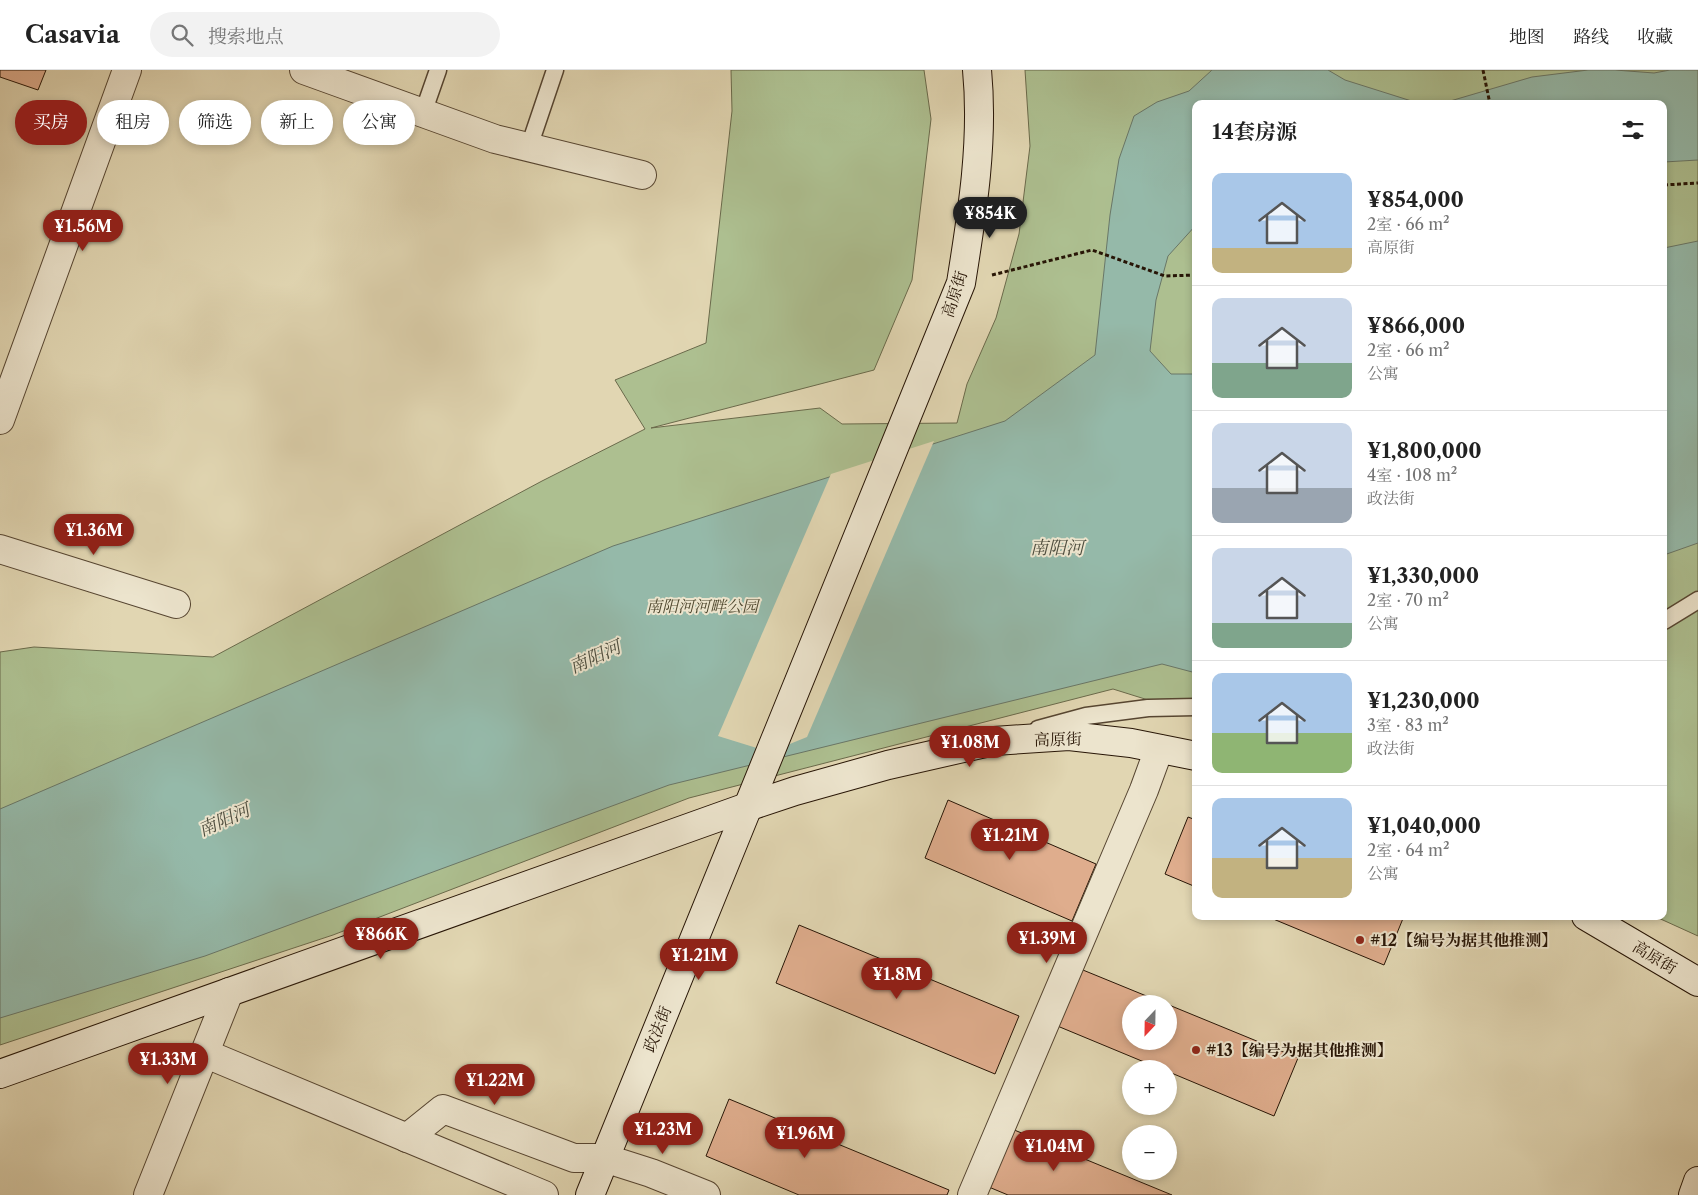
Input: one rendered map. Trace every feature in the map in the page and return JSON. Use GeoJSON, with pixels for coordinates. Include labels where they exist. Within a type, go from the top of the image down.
{"type":"FeatureCollection","features":[{"type":"Feature","properties":{"kind":"street"},"geometry":{"type":"LineString","coordinates":[[0,420],[127,70]]}},
{"type":"Feature","properties":{"kind":"street"},"geometry":{"type":"LineString","coordinates":[[306,70],[495,139],[642,175]]}},
{"type":"Feature","properties":{"kind":"street","name":"高原街"},"geometry":{"type":"LineString","coordinates":[[770,752],[961,283],[976,175],[979,92],[977,70]]}},
{"type":"Feature","properties":{"kind":"street"},"geometry":{"type":"LineString","coordinates":[[0,549],[176,604]]}},
{"type":"Feature","properties":{"kind":"street","name":"高原街"},"geometry":{"type":"LineString","coordinates":[[0,1074],[747,807],[795,791],[888,765],[994,741],[1069,736],[1131,743],[1192,755]]}},
{"type":"Feature","properties":{"kind":"street"},"geometry":{"type":"LineString","coordinates":[[972,1195],[1140,799],[1159,749]]}},
{"type":"Feature","properties":{"kind":"street","name":"政法街"},"geometry":{"type":"LineString","coordinates":[[590,1195],[770,752]]}},
{"type":"Feature","properties":{"kind":"street","name":"高原街"},"geometry":{"type":"LineString","coordinates":[[1593,920],[1698,982]]}},
{"type":"Feature","properties":{"kind":"street"},"geometry":{"type":"LineString","coordinates":[[148,1195],[229,992]]}},
{"type":"Feature","properties":{"kind":"street"},"geometry":{"type":"LineString","coordinates":[[204,1053],[544,1195]]}},
{"type":"Feature","properties":{"kind":"street"},"geometry":{"type":"LineString","coordinates":[[407,1138],[443,1109],[574,1158],[604,1158],[651,1173],[706,1195]]}},
{"type":"Feature","properties":{"kind":"street"},"geometry":{"type":"LineString","coordinates":[[1693,1195],[1698,1181]]}},
{"type":"Feature","properties":{"kind":"lane"},"geometry":{"type":"LineString","coordinates":[[423,113],[438,70]]}},
{"type":"Feature","properties":{"kind":"lane"},"geometry":{"type":"LineString","coordinates":[[529,147],[555,70]]}},
{"type":"Feature","properties":{"kind":"lane"},"geometry":{"type":"LineString","coordinates":[[1667,619],[1698,600]]}},
{"type":"Feature","properties":{"kind":"lane"},"geometry":{"type":"LineString","coordinates":[[994,741],[1086,716],[1148,708],[1192,706]]}},
{"type":"Feature","properties":{"kind":"path"},"geometry":{"type":"LineString","coordinates":[[1483,70],[1489,100]]}},
{"type":"Feature","properties":{"kind":"path"},"geometry":{"type":"LineString","coordinates":[[1667,185],[1698,183]]}},
{"type":"Feature","properties":{"kind":"path"},"geometry":{"type":"LineString","coordinates":[[961,283],[1092,250],[1165,276],[1192,275]]}},
{"type":"Feature","properties":{"kind":"green space","name":"南阳河河畔公园"},"geometry":{"type":"Polygon","coordinates":[[[731,70],[924,70],[931,119],[912,280],[874,370],[651,428],[820,408],[842,424],[957,423],[967,384],[996,318],[1019,234],[1030,146],[1025,70],[1698,70],[1698,936],[1663,920],[1667,920],[1667,100],[1192,100],[1192,714],[1113,689],[689,798],[333,935],[0,1045],[0,652],[34,647],[213,657],[542,481],[645,429],[615,380],[706,343],[732,111],[731,70]]]}},
{"type":"Feature","properties":{"kind":"water","name":"南阳河"},"geometry":{"type":"Polygon","coordinates":[[[1212,70],[1328,70],[1345,80],[1408,100],[1192,100],[1192,229],[1168,256],[1156,300],[1150,351],[1171,374],[1192,374],[1192,672],[1162,664],[669,785],[205,956],[0,1018],[0,809],[613,546],[1005,421],[1095,355],[1110,215],[1119,159],[1134,116],[1157,102],[1189,91],[1212,70]]]}},
{"type":"Feature","properties":{"kind":"water"},"geometry":{"type":"Polygon","coordinates":[[[1588,70],[1654,73],[1670,70],[1698,70],[1698,160],[1667,162],[1667,100],[1454,100],[1532,77],[1588,70]]]}},
{"type":"Feature","properties":{"kind":"water"},"geometry":{"type":"Polygon","coordinates":[[[1698,241],[1698,543],[1667,554],[1667,247],[1698,241]]]}},
{"type":"Feature","properties":{"kind":"pier"},"geometry":{"type":"Polygon","coordinates":[[[934,441],[807,737],[770,752],[718,736],[831,474],[934,441]]]}},
{"type":"Feature","properties":{"kind":"building"},"geometry":{"type":"Polygon","coordinates":[[[0,70],[46,70],[38,90],[0,77],[0,70]]]}},
{"type":"Feature","properties":{"kind":"building"},"geometry":{"type":"Polygon","coordinates":[[[948,800],[1096,864],[1072,921],[925,858],[948,800]]]}},
{"type":"Feature","properties":{"kind":"building"},"geometry":{"type":"Polygon","coordinates":[[[1188,817],[1192,818],[1192,885],[1165,874],[1188,817]]]}},
{"type":"Feature","properties":{"kind":"building","name":"#12【编号为据其他推测】"},"geometry":{"type":"Polygon","coordinates":[[[1276,920],[1402,920],[1384,965],[1276,920]]]}},
{"type":"Feature","properties":{"kind":"building"},"geometry":{"type":"Polygon","coordinates":[[[799,925],[1019,1016],[995,1074],[776,983],[799,925]]]}},
{"type":"Feature","properties":{"kind":"building","name":"#13【编号为据其他推测】"},"geometry":{"type":"Polygon","coordinates":[[[1078,968],[1144,995],[1122,995],[1122,1050],[1178,1050],[1178,1009],[1298,1058],[1274,1116],[1177,1075],[1177,1060],[1139,1060],[1055,1025],[1078,968]]]}},
{"type":"Feature","properties":{"kind":"building"},"geometry":{"type":"Polygon","coordinates":[[[729,1099],[949,1190],[947,1195],[799,1195],[706,1156],[729,1099]]]}},
{"type":"Feature","properties":{"kind":"building"},"geometry":{"type":"Polygon","coordinates":[[[1007,1127],[1122,1174],[1122,1180],[1136,1180],[1172,1195],[1008,1195],[984,1185],[1007,1127]]]}},
{"type":"Feature","properties":{"kind":"place","name":"#12【编号为据其他推测】"},"geometry":{"type":"Point","coordinates":[1360,940]}},
{"type":"Feature","properties":{"kind":"place","name":"#13【编号为据其他推测】"},"geometry":{"type":"Point","coordinates":[1196,1050]}}]}
